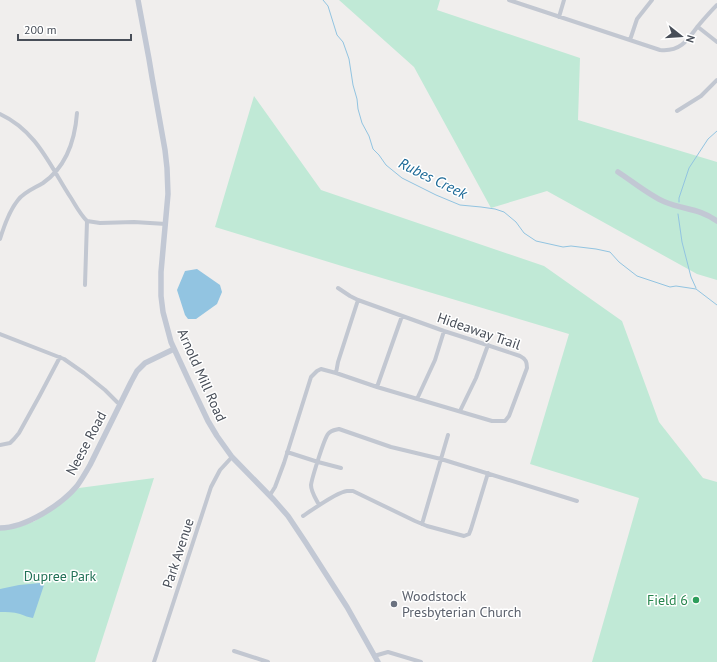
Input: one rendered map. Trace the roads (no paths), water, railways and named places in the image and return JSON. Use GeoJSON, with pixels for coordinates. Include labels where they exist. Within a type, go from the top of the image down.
{"type":"FeatureCollection","features":[{"type":"Feature","properties":{"kind":"main road","name":"Arnold Mill Road"},"geometry":{"type":"LineString","coordinates":[[138,0],[166,156],[168,179],[161,296],[167,326],[174,349],[208,421],[221,443],[288,516],[347,607],[378,662]]}},
{"type":"Feature","properties":{"kind":"main road"},"geometry":{"type":"LineString","coordinates":[[618,172],[666,203],[698,211],[717,221]]}},
{"type":"Feature","properties":{"kind":"main road","name":"Neese Road"},"geometry":{"type":"LineString","coordinates":[[0,528],[18,525],[30,520],[53,507],[76,487],[85,475],[96,454],[134,375],[145,363],[174,349]]}},
{"type":"Feature","properties":{"kind":"street"},"geometry":{"type":"LineString","coordinates":[[509,0],[660,50],[671,50],[687,41],[705,17],[717,5]]}},
{"type":"Feature","properties":{"kind":"street"},"geometry":{"type":"LineString","coordinates":[[559,17],[564,0]]}},
{"type":"Feature","properties":{"kind":"street"},"geometry":{"type":"LineString","coordinates":[[630,40],[637,19],[652,0]]}},
{"type":"Feature","properties":{"kind":"street"},"geometry":{"type":"LineString","coordinates":[[698,27],[717,42]]}},
{"type":"Feature","properties":{"kind":"street"},"geometry":{"type":"LineString","coordinates":[[677,111],[701,96],[717,80]]}},
{"type":"Feature","properties":{"kind":"street"},"geometry":{"type":"LineString","coordinates":[[0,239],[5,224],[18,200],[27,192],[50,178],[64,161],[75,128],[77,113]]}},
{"type":"Feature","properties":{"kind":"street"},"geometry":{"type":"LineString","coordinates":[[0,114],[17,123],[33,139],[52,165],[77,208],[87,221],[85,285]]}},
{"type":"Feature","properties":{"kind":"street"},"geometry":{"type":"LineString","coordinates":[[87,221],[100,223],[134,222],[166,224]]}},
{"type":"Feature","properties":{"kind":"street","name":"Hideaway Trail"},"geometry":{"type":"LineString","coordinates":[[287,452],[311,377],[317,370],[321,369],[336,373],[377,387],[492,421],[505,421],[509,416],[527,368],[525,359],[520,356],[444,332],[358,300],[338,288]]}},
{"type":"Feature","properties":{"kind":"street"},"geometry":{"type":"LineString","coordinates":[[336,373],[338,362],[358,300]]}},
{"type":"Feature","properties":{"kind":"street"},"geometry":{"type":"LineString","coordinates":[[377,387],[402,316]]}},
{"type":"Feature","properties":{"kind":"street"},"geometry":{"type":"LineString","coordinates":[[417,399],[444,332]]}},
{"type":"Feature","properties":{"kind":"street"},"geometry":{"type":"LineString","coordinates":[[0,334],[70,362],[120,404]]}},
{"type":"Feature","properties":{"kind":"street"},"geometry":{"type":"LineString","coordinates":[[460,411],[476,378],[488,345]]}},
{"type":"Feature","properties":{"kind":"street"},"geometry":{"type":"LineString","coordinates":[[0,445],[10,443],[19,433],[60,357]]}},
{"type":"Feature","properties":{"kind":"street"},"geometry":{"type":"LineString","coordinates":[[319,505],[312,491],[311,485],[328,434],[333,430],[339,429],[391,447],[441,459],[577,501]]}},
{"type":"Feature","properties":{"kind":"street"},"geometry":{"type":"LineString","coordinates":[[422,524],[448,435]]}},
{"type":"Feature","properties":{"kind":"street"},"geometry":{"type":"LineString","coordinates":[[270,495],[275,487],[287,452],[341,468]]}},
{"type":"Feature","properties":{"kind":"street","name":"Park Avenue"},"geometry":{"type":"LineString","coordinates":[[154,662],[214,480],[232,456]]}},
{"type":"Feature","properties":{"kind":"street"},"geometry":{"type":"LineString","coordinates":[[303,516],[342,492],[353,491],[422,524],[464,536],[469,534],[488,473]]}},
{"type":"Feature","properties":{"kind":"street"},"geometry":{"type":"LineString","coordinates":[[234,651],[256,660],[268,662]]}},
{"type":"Feature","properties":{"kind":"street"},"geometry":{"type":"LineString","coordinates":[[374,656],[388,652],[421,662]]}},
{"type":"Feature","properties":{"kind":"water"},"geometry":{"type":"Polygon","coordinates":[[[197,269],[220,285],[222,292],[217,304],[196,319],[188,319],[185,315],[177,290],[185,271],[197,269]]]}},
{"type":"Feature","properties":{"kind":"water"},"geometry":{"type":"Polygon","coordinates":[[[40,583],[44,585],[33,618],[15,613],[0,612],[0,589],[40,583]]]}},
{"type":"Feature","properties":{"kind":"waterway","name":"Rubes Creek"},"geometry":{"type":"LineString","coordinates":[[323,0],[328,6],[337,35],[343,42],[349,59],[358,109],[373,149],[386,165],[402,178],[460,205],[495,209],[504,212],[516,222],[524,233],[536,241],[563,247],[571,246],[610,252],[619,262],[637,276],[670,287],[676,286],[696,289],[717,305]]}},
{"type":"Feature","properties":{"kind":"waterway"},"geometry":{"type":"LineString","coordinates":[[679,202],[689,168],[708,139],[717,131]]}},
{"type":"Feature","properties":{"kind":"waterway"},"geometry":{"type":"LineString","coordinates":[[678,214],[682,242],[691,277],[696,288]]}},
{"type":"Feature","properties":{"kind":"place","name":"Field 6"},"geometry":{"type":"Point","coordinates":[696,600]}},
{"type":"Feature","properties":{"kind":"place","name":"Woodstock Presbyterian Church"},"geometry":{"type":"Point","coordinates":[394,604]}},
{"type":"Feature","properties":{"kind":"park label","name":"Dupree Park"},"geometry":{"type":"Point","coordinates":[60,576]}}]}
